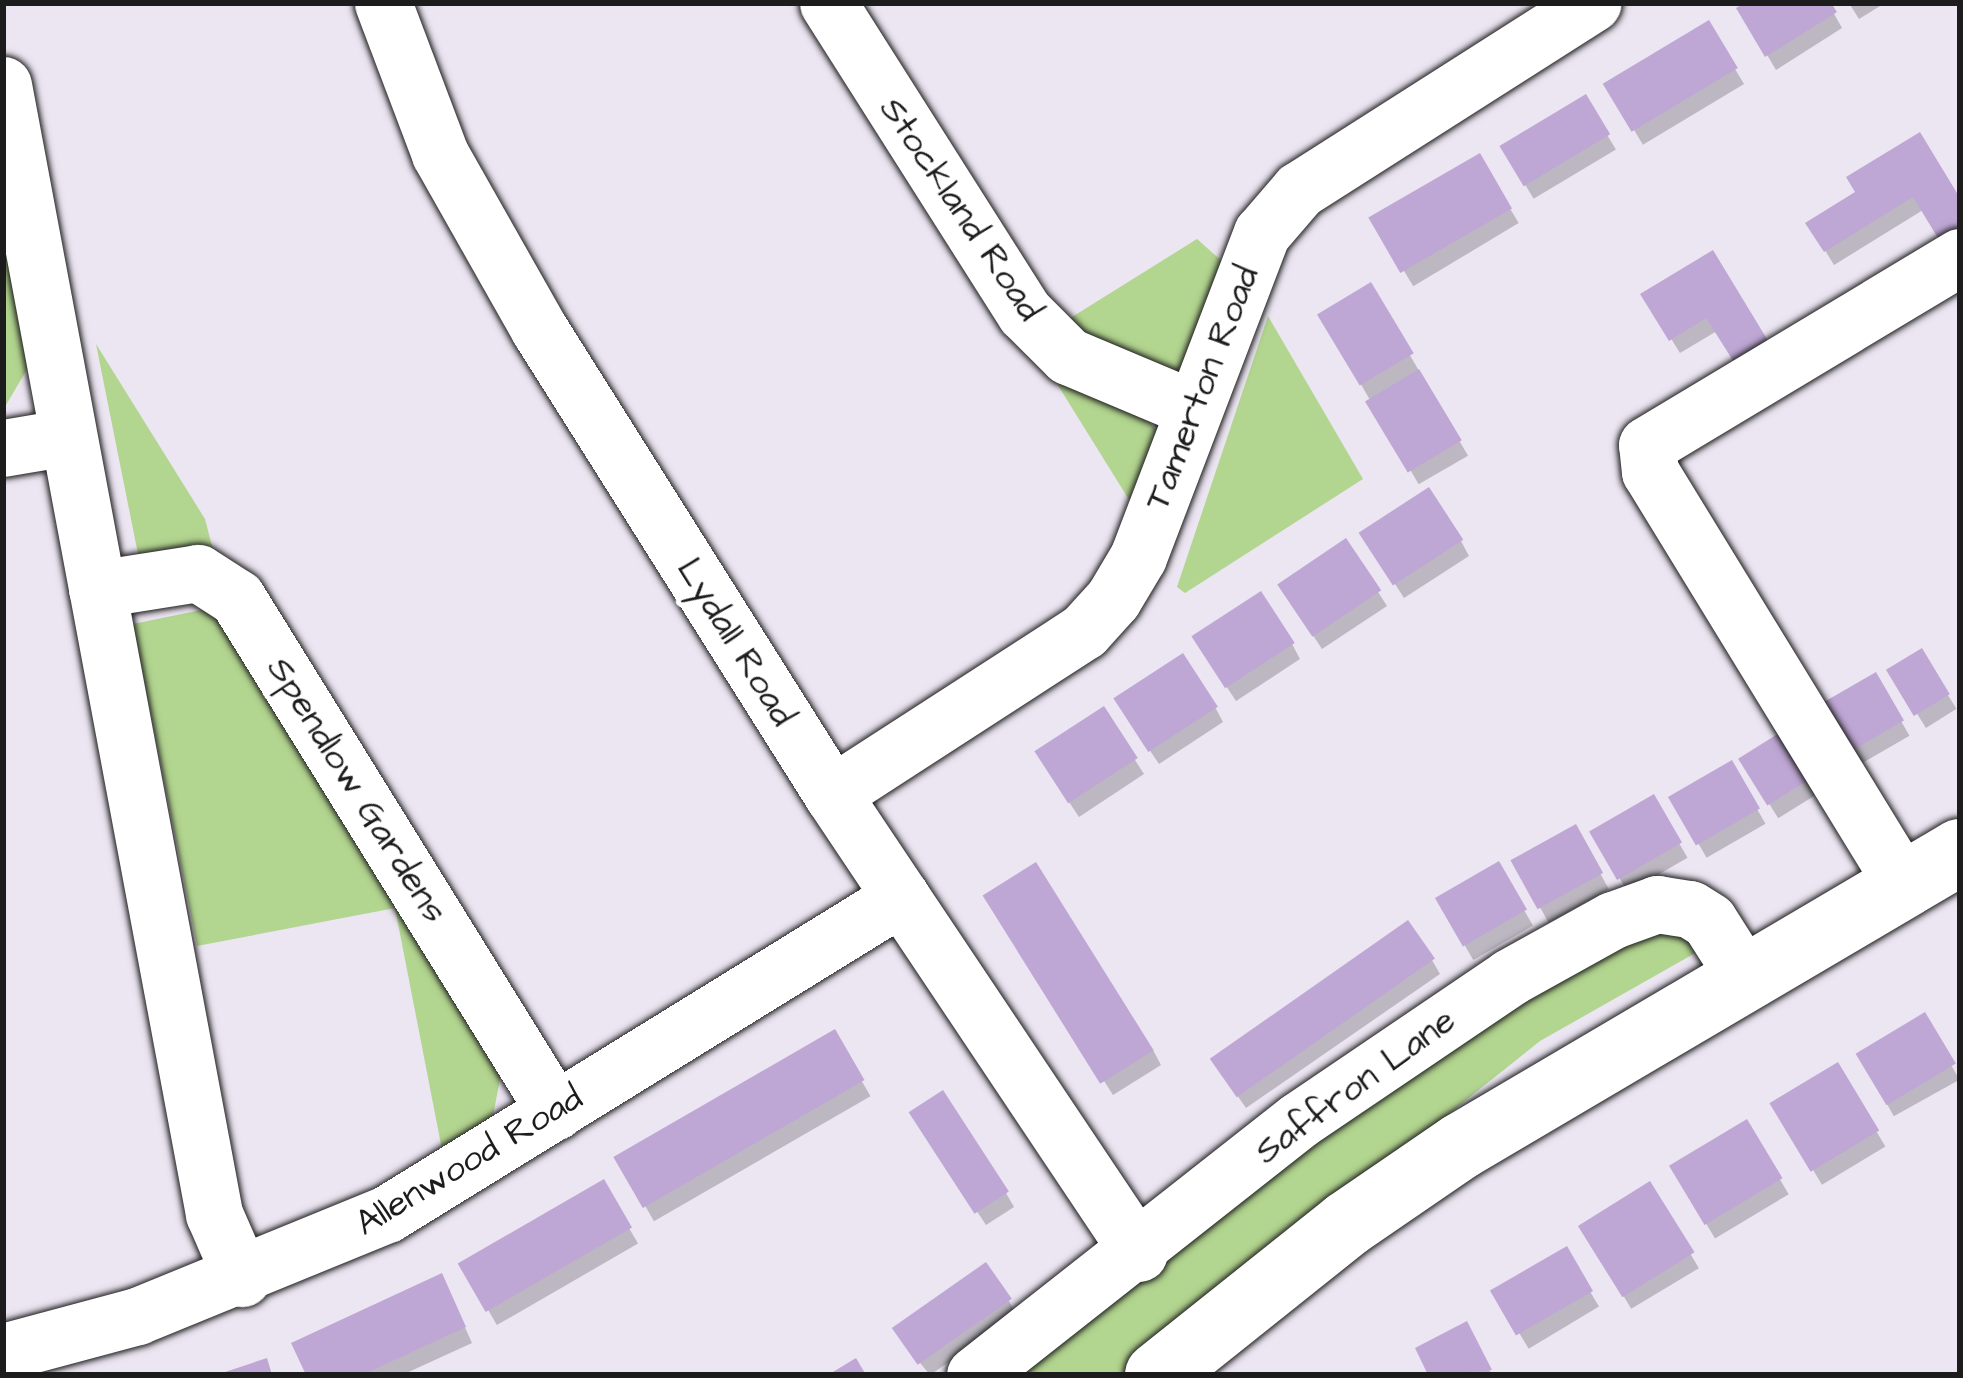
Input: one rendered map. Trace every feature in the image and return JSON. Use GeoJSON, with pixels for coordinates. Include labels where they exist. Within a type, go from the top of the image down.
{"type":"FeatureCollection","features":[{"type":"Feature","properties":{"kind":"main road"},"geometry":{"type":"LineString","coordinates":[[1158,1375],[1347,1224],[1461,1146],[1960,853]]}},
{"type":"Feature","properties":{"kind":"street","name":"Lydall Road"},"geometry":{"type":"LineString","coordinates":[[383,3],[440,154],[528,310],[832,794],[1139,1252]]}},
{"type":"Feature","properties":{"kind":"street","name":"Stockland Road"},"geometry":{"type":"LineString","coordinates":[[828,3],[1024,314],[1068,356],[1192,408]]}},
{"type":"Feature","properties":{"kind":"street","name":"Tamerton Road"},"geometry":{"type":"LineString","coordinates":[[832,794],[1084,631],[1138,557],[1262,232],[1298,190],[1593,3]]}},
{"type":"Feature","properties":{"kind":"street"},"geometry":{"type":"LineString","coordinates":[[3,85],[214,1214],[242,1278]]}},
{"type":"Feature","properties":{"kind":"street"},"geometry":{"type":"LineString","coordinates":[[1904,886],[1650,472],[1647,445],[1960,257]]}},
{"type":"Feature","properties":{"kind":"street"},"geometry":{"type":"LineString","coordinates":[[3,448],[68,437]]}},
{"type":"Feature","properties":{"kind":"street","name":"Spendlow Gardens"},"geometry":{"type":"LineString","coordinates":[[97,589],[198,573],[238,598],[555,1111]]}},
{"type":"Feature","properties":{"kind":"street","name":"Allenwood Road"},"geometry":{"type":"LineString","coordinates":[[3,1352],[242,1278],[387,1214],[901,897]]}},
{"type":"Feature","properties":{"kind":"street","name":"Saffron Lane"},"geometry":{"type":"LineString","coordinates":[[975,1375],[1139,1252],[1299,1120],[1404,1046],[1642,907],[1671,904],[1708,921],[1746,979]]}},
{"type":"Feature","properties":{"kind":"green space"},"geometry":{"type":"Polygon","coordinates":[[[3,208],[32,361],[3,410],[3,208]]]}},
{"type":"Feature","properties":{"kind":"green space"},"geometry":{"type":"Polygon","coordinates":[[[1197,239],[1233,271],[1193,359],[1178,369],[1161,372],[1064,322],[1197,239]]]}},
{"type":"Feature","properties":{"kind":"green space"},"geometry":{"type":"Polygon","coordinates":[[[1268,316],[1363,479],[1185,593],[1177,587],[1268,316]]]}},
{"type":"Feature","properties":{"kind":"green space"},"geometry":{"type":"Polygon","coordinates":[[[96,344],[205,519],[213,550],[138,554],[96,344]]]}},
{"type":"Feature","properties":{"kind":"green space"},"geometry":{"type":"Polygon","coordinates":[[[1054,379],[1147,418],[1157,432],[1141,519],[1054,379]]]}},
{"type":"Feature","properties":{"kind":"green space"},"geometry":{"type":"Polygon","coordinates":[[[211,608],[503,1063],[490,1132],[444,1160],[395,908],[197,946],[133,624],[211,608]]]}},
{"type":"Feature","properties":{"kind":"green space"},"geometry":{"type":"Polygon","coordinates":[[[1644,930],[1692,935],[1697,952],[1540,1041],[1121,1375],[1022,1375],[1355,1108],[1644,930]]]}},
{"type":"Feature","properties":{"kind":"building"},"geometry":{"type":"Polygon","coordinates":[[[1744,3],[1831,3],[1837,12],[1765,57],[1736,8],[1744,3]]]}},
{"type":"Feature","properties":{"kind":"building"},"geometry":{"type":"Polygon","coordinates":[[[1709,20],[1738,68],[1632,132],[1603,84],[1709,20]]]}},
{"type":"Feature","properties":{"kind":"building"},"geometry":{"type":"Polygon","coordinates":[[[1586,94],[1610,134],[1524,186],[1499,146],[1586,94]]]}},
{"type":"Feature","properties":{"kind":"building"},"geometry":{"type":"Polygon","coordinates":[[[1920,132],[1960,198],[1960,238],[1944,248],[1913,197],[1824,252],[1805,223],[1855,192],[1846,177],[1920,132]]]}},
{"type":"Feature","properties":{"kind":"building"},"geometry":{"type":"Polygon","coordinates":[[[1480,153],[1512,208],[1400,273],[1368,218],[1480,153]]]}},
{"type":"Feature","properties":{"kind":"building"},"geometry":{"type":"Polygon","coordinates":[[[1713,250],[1773,349],[1739,370],[1706,318],[1669,341],[1640,294],[1713,250]]]}},
{"type":"Feature","properties":{"kind":"building"},"geometry":{"type":"Polygon","coordinates":[[[1371,282],[1414,353],[1360,386],[1317,314],[1371,282]]]}},
{"type":"Feature","properties":{"kind":"building"},"geometry":{"type":"Polygon","coordinates":[[[1419,369],[1462,440],[1408,473],[1365,401],[1419,369]]]}},
{"type":"Feature","properties":{"kind":"building"},"geometry":{"type":"Polygon","coordinates":[[[1429,487],[1463,540],[1393,586],[1359,533],[1429,487]]]}},
{"type":"Feature","properties":{"kind":"building"},"geometry":{"type":"Polygon","coordinates":[[[1346,538],[1381,590],[1312,637],[1277,584],[1346,538]]]}},
{"type":"Feature","properties":{"kind":"building"},"geometry":{"type":"Polygon","coordinates":[[[1261,591],[1295,643],[1225,688],[1191,636],[1261,591]]]}},
{"type":"Feature","properties":{"kind":"building"},"geometry":{"type":"Polygon","coordinates":[[[1922,648],[1950,694],[1914,716],[1886,670],[1922,648]]]}},
{"type":"Feature","properties":{"kind":"building"},"geometry":{"type":"Polygon","coordinates":[[[1183,653],[1218,707],[1148,752],[1113,698],[1183,653]]]}},
{"type":"Feature","properties":{"kind":"building"},"geometry":{"type":"Polygon","coordinates":[[[1876,672],[1904,720],[1840,757],[1812,709],[1876,672]]]}},
{"type":"Feature","properties":{"kind":"building"},"geometry":{"type":"Polygon","coordinates":[[[1104,706],[1138,758],[1068,803],[1034,751],[1104,706]]]}},
{"type":"Feature","properties":{"kind":"building"},"geometry":{"type":"Polygon","coordinates":[[[1789,727],[1818,774],[1767,805],[1738,759],[1789,727]]]}},
{"type":"Feature","properties":{"kind":"building"},"geometry":{"type":"Polygon","coordinates":[[[1732,760],[1760,808],[1696,845],[1668,797],[1732,760]]]}},
{"type":"Feature","properties":{"kind":"building"},"geometry":{"type":"Polygon","coordinates":[[[1654,794],[1682,842],[1617,880],[1589,832],[1654,794]]]}},
{"type":"Feature","properties":{"kind":"building"},"geometry":{"type":"Polygon","coordinates":[[[1576,824],[1603,873],[1538,909],[1510,860],[1576,824]]]}},
{"type":"Feature","properties":{"kind":"building"},"geometry":{"type":"Polygon","coordinates":[[[1499,861],[1527,909],[1463,946],[1435,898],[1499,861]]]}},
{"type":"Feature","properties":{"kind":"building"},"geometry":{"type":"Polygon","coordinates":[[[1036,862],[1154,1050],[1100,1084],[983,895],[1036,862]]]}},
{"type":"Feature","properties":{"kind":"building"},"geometry":{"type":"Polygon","coordinates":[[[1408,920],[1435,959],[1237,1097],[1210,1059],[1408,920]]]}},
{"type":"Feature","properties":{"kind":"building"},"geometry":{"type":"Polygon","coordinates":[[[1925,1012],[1956,1063],[1886,1105],[1856,1054],[1925,1012]]]}},
{"type":"Feature","properties":{"kind":"building"},"geometry":{"type":"Polygon","coordinates":[[[835,1029],[864,1080],[643,1208],[613,1157],[835,1029]]]}},
{"type":"Feature","properties":{"kind":"building"},"geometry":{"type":"Polygon","coordinates":[[[1838,1062],[1879,1131],[1811,1172],[1769,1103],[1838,1062]]]}},
{"type":"Feature","properties":{"kind":"building"},"geometry":{"type":"Polygon","coordinates":[[[943,1090],[1009,1191],[975,1214],[909,1112],[943,1090]]]}},
{"type":"Feature","properties":{"kind":"building"},"geometry":{"type":"Polygon","coordinates":[[[1747,1119],[1783,1178],[1705,1225],[1669,1166],[1747,1119]]]}},
{"type":"Feature","properties":{"kind":"building"},"geometry":{"type":"Polygon","coordinates":[[[604,1179],[632,1227],[486,1312],[458,1264],[604,1179]]]}},
{"type":"Feature","properties":{"kind":"building"},"geometry":{"type":"Polygon","coordinates":[[[1650,1181],[1695,1252],[1622,1297],[1578,1226],[1650,1181]]]}},
{"type":"Feature","properties":{"kind":"building"},"geometry":{"type":"Polygon","coordinates":[[[1567,1246],[1593,1291],[1516,1336],[1490,1290],[1567,1246]]]}},
{"type":"Feature","properties":{"kind":"building"},"geometry":{"type":"Polygon","coordinates":[[[986,1262],[1012,1299],[918,1365],[892,1328],[986,1262]]]}},
{"type":"Feature","properties":{"kind":"building"},"geometry":{"type":"Polygon","coordinates":[[[442,1273],[466,1327],[362,1375],[306,1375],[291,1343],[442,1273]]]}},
{"type":"Feature","properties":{"kind":"building"},"geometry":{"type":"Polygon","coordinates":[[[1467,1321],[1492,1370],[1428,1375],[1415,1348],[1467,1321]]]}},
{"type":"Feature","properties":{"kind":"building"},"geometry":{"type":"Polygon","coordinates":[[[267,1358],[272,1375],[219,1375],[219,1374],[267,1358]]]}},
{"type":"Feature","properties":{"kind":"building"},"geometry":{"type":"Polygon","coordinates":[[[856,1358],[866,1375],[828,1375],[856,1358]]]}}]}
